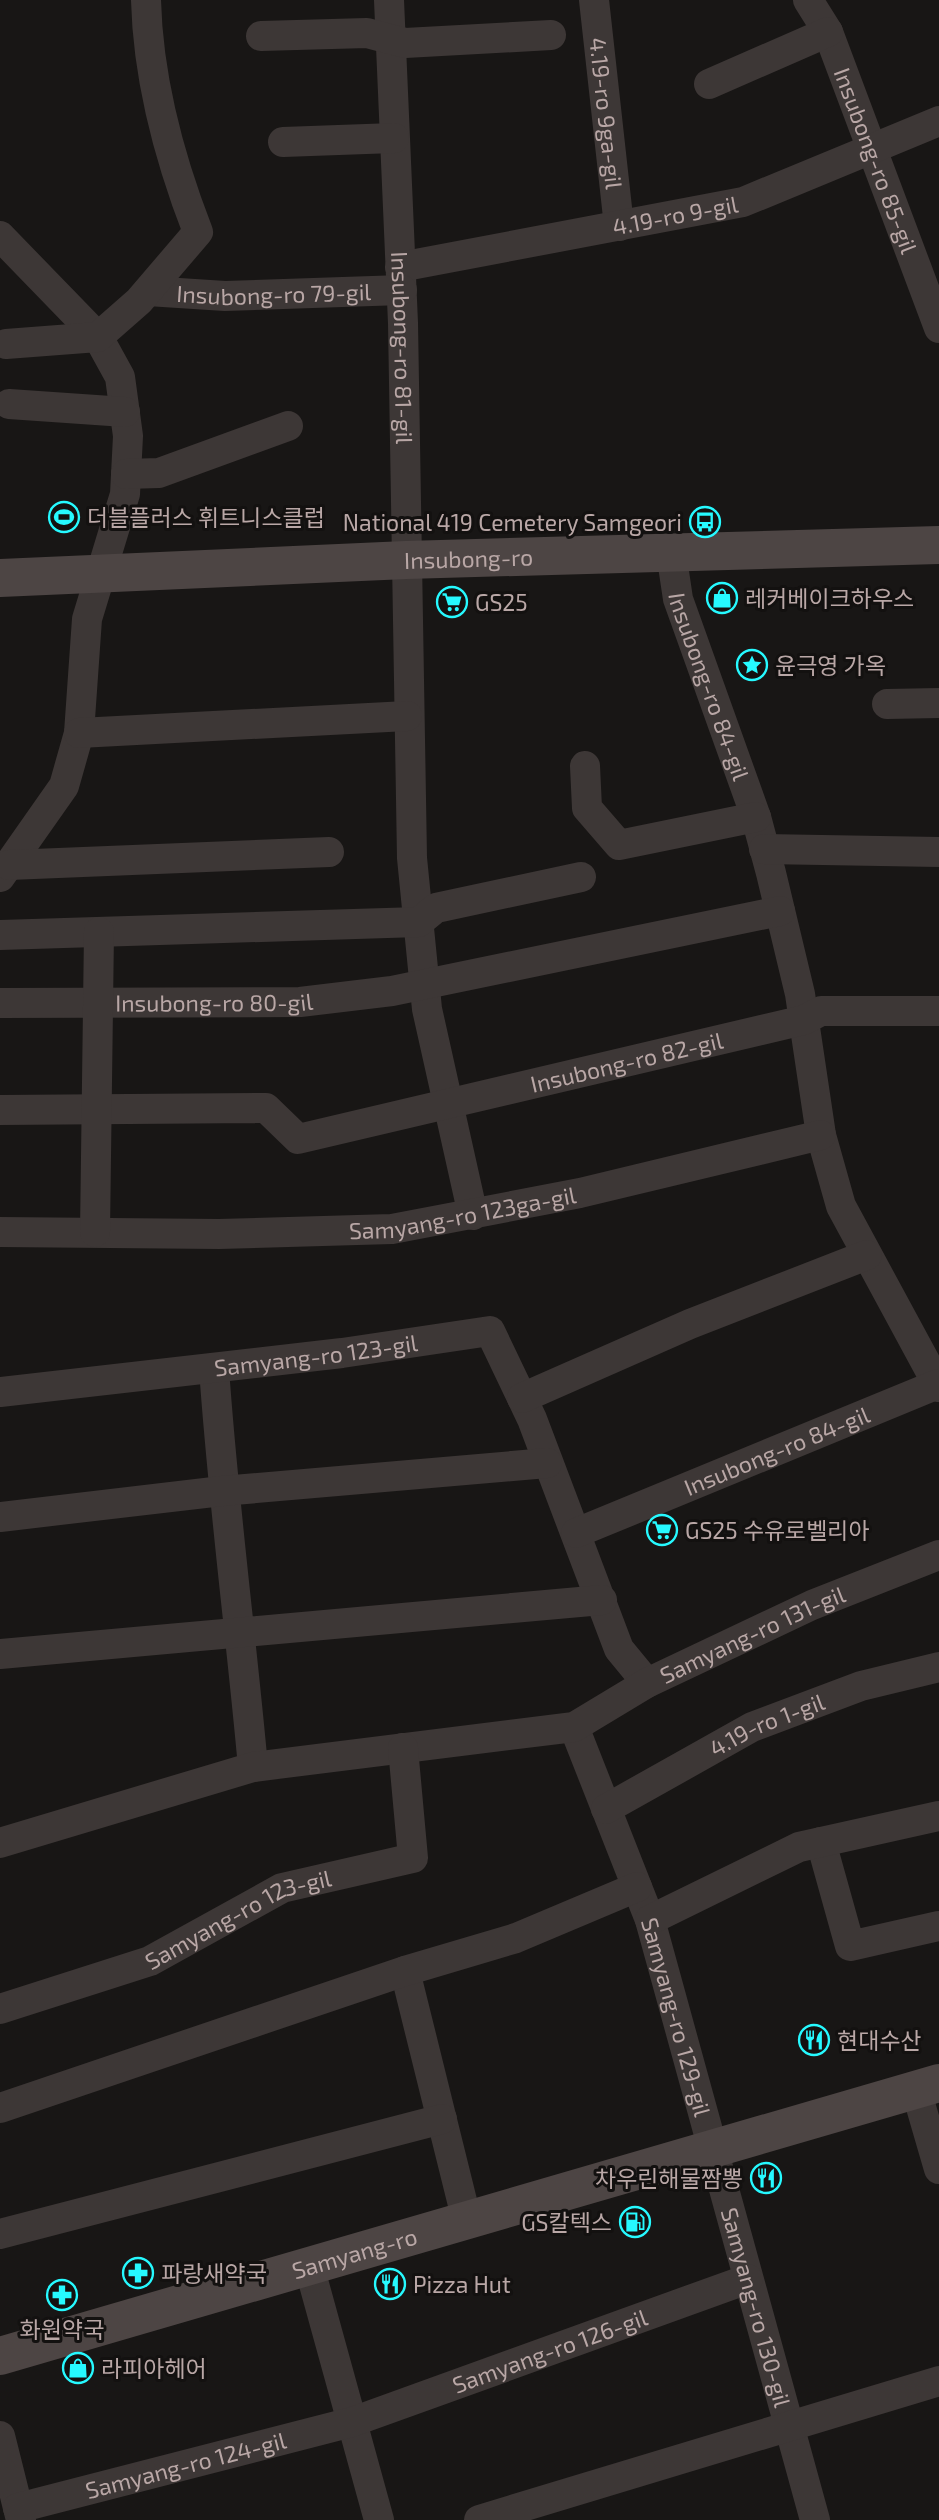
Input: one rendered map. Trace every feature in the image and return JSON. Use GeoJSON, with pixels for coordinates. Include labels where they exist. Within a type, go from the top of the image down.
{"type":"FeatureCollection","features":[{"type":"Feature","properties":{"kind":"main road","name":"Insubong-ro"},"geometry":{"type":"LineString","coordinates":[[0,578],[406,560],[939,545]]}},
{"type":"Feature","properties":{"kind":"main road","name":"Samyang-ro"},"geometry":{"type":"LineString","coordinates":[[0,2356],[928,2087]]}},
{"type":"Feature","properties":{"kind":"street","name":"Insubong-ro 79-gil"},"geometry":{"type":"LineString","coordinates":[[98,337],[148,291],[198,232],[178,180],[147,37],[146,0]]}},
{"type":"Feature","properties":{"kind":"street","name":"Insubong-ro 81-gil"},"geometry":{"type":"LineString","coordinates":[[388,0],[401,279],[406,560]]}},
{"type":"Feature","properties":{"kind":"street","name":"4.19-ro 9ga-gil"},"geometry":{"type":"LineString","coordinates":[[594,0],[619,226]]}},
{"type":"Feature","properties":{"kind":"street","name":"Insubong-ro 85-gil"},"geometry":{"type":"LineString","coordinates":[[808,0],[828,32],[939,328]]}},
{"type":"Feature","properties":{"kind":"street"},"geometry":{"type":"LineString","coordinates":[[709,84],[828,32]]}},
{"type":"Feature","properties":{"kind":"street"},"geometry":{"type":"LineString","coordinates":[[261,36],[368,33],[405,43],[551,35]]}},
{"type":"Feature","properties":{"kind":"street","name":"4.19-ro 9-gil"},"geometry":{"type":"LineString","coordinates":[[401,279],[619,226],[743,202],[939,121]]}},
{"type":"Feature","properties":{"kind":"street"},"geometry":{"type":"LineString","coordinates":[[283,142],[394,138]]}},
{"type":"Feature","properties":{"kind":"street"},"geometry":{"type":"LineString","coordinates":[[0,236],[98,337],[120,377],[128,436],[125,494],[98,573],[87,619],[79,733],[64,786],[4,871]]}},
{"type":"Feature","properties":{"kind":"street","name":"Insubong-ro 79-gil"},"geometry":{"type":"LineString","coordinates":[[148,291],[225,296],[401,279]]}},
{"type":"Feature","properties":{"kind":"street"},"geometry":{"type":"LineString","coordinates":[[6,344],[98,337]]}},
{"type":"Feature","properties":{"kind":"street"},"geometry":{"type":"LineString","coordinates":[[9,404],[125,412]]}},
{"type":"Feature","properties":{"kind":"street"},"geometry":{"type":"LineString","coordinates":[[126,474],[159,473],[288,426]]}},
{"type":"Feature","properties":{"kind":"street","name":"Insubong-ro 84-gil"},"geometry":{"type":"LineString","coordinates":[[576,1533],[938,1386],[841,1206],[821,1135],[804,1020],[756,817],[678,599],[671,552]]}},
{"type":"Feature","properties":{"kind":"street"},"geometry":{"type":"LineString","coordinates":[[406,560],[407,716],[412,858],[427,1009],[473,1215]]}},
{"type":"Feature","properties":{"kind":"street"},"geometry":{"type":"LineString","coordinates":[[887,704],[939,703]]}},
{"type":"Feature","properties":{"kind":"street"},"geometry":{"type":"LineString","coordinates":[[79,733],[407,716]]}},
{"type":"Feature","properties":{"kind":"street"},"geometry":{"type":"LineString","coordinates":[[585,766],[587,808],[619,845],[756,817]]}},
{"type":"Feature","properties":{"kind":"street"},"geometry":{"type":"LineString","coordinates":[[764,849],[939,852]]}},
{"type":"Feature","properties":{"kind":"street"},"geometry":{"type":"LineString","coordinates":[[4,871],[329,852]]}},
{"type":"Feature","properties":{"kind":"street"},"geometry":{"type":"LineString","coordinates":[[0,935],[419,922],[436,908],[581,877]]}},
{"type":"Feature","properties":{"kind":"street"},"geometry":{"type":"LineString","coordinates":[[425,986],[780,911]]}},
{"type":"Feature","properties":{"kind":"street"},"geometry":{"type":"LineString","coordinates":[[95,1232],[99,932]]}},
{"type":"Feature","properties":{"kind":"street","name":"Insubong-ro 80-gil"},"geometry":{"type":"LineString","coordinates":[[0,1003],[300,1002],[425,986]]}},
{"type":"Feature","properties":{"kind":"street"},"geometry":{"type":"LineString","coordinates":[[804,1020],[821,1011],[939,1011]]}},
{"type":"Feature","properties":{"kind":"street","name":"Insubong-ro 82-gil"},"geometry":{"type":"LineString","coordinates":[[98,1109],[266,1108],[298,1139],[804,1020]]}},
{"type":"Feature","properties":{"kind":"street"},"geometry":{"type":"LineString","coordinates":[[0,1110],[98,1109]]}},
{"type":"Feature","properties":{"kind":"street","name":"Samyang-ro 123ga-gil"},"geometry":{"type":"LineString","coordinates":[[0,1232],[314,1233],[392,1229],[473,1215],[821,1135]]}},
{"type":"Feature","properties":{"kind":"street"},"geometry":{"type":"LineString","coordinates":[[522,1398],[690,1324],[867,1255]]}},
{"type":"Feature","properties":{"kind":"street","name":"Samyang-ro 123-gil"},"geometry":{"type":"LineString","coordinates":[[0,1392],[214,1368],[490,1331],[522,1398],[619,1649],[648,1683]]}},
{"type":"Feature","properties":{"kind":"street"},"geometry":{"type":"LineString","coordinates":[[214,1368],[222,1491],[240,1631],[253,1767]]}},
{"type":"Feature","properties":{"kind":"street"},"geometry":{"type":"LineString","coordinates":[[0,1517],[222,1491],[547,1463]]}},
{"type":"Feature","properties":{"kind":"street","name":"Samyang-ro 131-gil"},"geometry":{"type":"LineString","coordinates":[[574,1727],[648,1683],[812,1605],[939,1555]]}},
{"type":"Feature","properties":{"kind":"street"},"geometry":{"type":"LineString","coordinates":[[0,1654],[602,1600]]}},
{"type":"Feature","properties":{"kind":"street","name":"4.19-ro 1-gil"},"geometry":{"type":"LineString","coordinates":[[606,1809],[752,1727],[861,1686],[939,1667]]}},
{"type":"Feature","properties":{"kind":"street"},"geometry":{"type":"LineString","coordinates":[[0,1843],[253,1767],[574,1727]]}},
{"type":"Feature","properties":{"kind":"street","name":"Samyang-ro 129-gil"},"geometry":{"type":"LineString","coordinates":[[574,1727],[650,1920],[713,2149]]}},
{"type":"Feature","properties":{"kind":"street","name":"Samyang-ro 123-gil"},"geometry":{"type":"LineString","coordinates":[[0,2009],[149,1961],[282,1888],[413,1858],[403,1748]]}},
{"type":"Feature","properties":{"kind":"street"},"geometry":{"type":"LineString","coordinates":[[650,1920],[799,1847],[939,1816]]}},
{"type":"Feature","properties":{"kind":"street"},"geometry":{"type":"LineString","coordinates":[[821,1842],[850,1946],[939,1926]]}},
{"type":"Feature","properties":{"kind":"street","name":"Samyang-ro 129-gil"},"geometry":{"type":"LineString","coordinates":[[405,1971],[516,1938],[637,1887]]}},
{"type":"Feature","properties":{"kind":"street"},"geometry":{"type":"LineString","coordinates":[[0,2109],[405,1971],[467,2221]]}},
{"type":"Feature","properties":{"kind":"street","name":"Samyang-ro"},"geometry":{"type":"LineString","coordinates":[[928,2087],[939,2169]]}},
{"type":"Feature","properties":{"kind":"street"},"geometry":{"type":"LineString","coordinates":[[0,2234],[442,2119]]}},
{"type":"Feature","properties":{"kind":"street","name":"Samyang-ro 130-gil"},"geometry":{"type":"LineString","coordinates":[[713,2149],[815,2520]]}},
{"type":"Feature","properties":{"kind":"street"},"geometry":{"type":"LineString","coordinates":[[309,2266],[379,2520]]}},
{"type":"Feature","properties":{"kind":"street","name":"Samyang-ro 126-gil"},"geometry":{"type":"LineString","coordinates":[[352,2422],[748,2278]]}},
{"type":"Feature","properties":{"kind":"street","name":"Samyang-ro 130-gil"},"geometry":{"type":"LineString","coordinates":[[788,2427],[939,2381]]}},
{"type":"Feature","properties":{"kind":"street","name":"Samyang-ro 124-gil"},"geometry":{"type":"LineString","coordinates":[[0,2436],[19,2514],[352,2422]]}},
{"type":"Feature","properties":{"kind":"street"},"geometry":{"type":"LineString","coordinates":[[479,2520],[788,2427]]}},
{"type":"Feature","properties":{"kind":"place","name":"더블플러스 휘트니스클럽"},"geometry":{"type":"Point","coordinates":[64,517]}},
{"type":"Feature","properties":{"kind":"place","name":"National 419 Cemetery Samgeori"},"geometry":{"type":"Point","coordinates":[705,522]}},
{"type":"Feature","properties":{"kind":"place","name":"레커베이크하우스"},"geometry":{"type":"Point","coordinates":[722,598]}},
{"type":"Feature","properties":{"kind":"place","name":"GS25"},"geometry":{"type":"Point","coordinates":[452,602]}},
{"type":"Feature","properties":{"kind":"place","name":"윤극영 가옥"},"geometry":{"type":"Point","coordinates":[752,665]}},
{"type":"Feature","properties":{"kind":"place","name":"GS25 수유로벨리아"},"geometry":{"type":"Point","coordinates":[662,1530]}},
{"type":"Feature","properties":{"kind":"place","name":"현대수산"},"geometry":{"type":"Point","coordinates":[814,2040]}},
{"type":"Feature","properties":{"kind":"place","name":"차우린해물짬뽕"},"geometry":{"type":"Point","coordinates":[766,2178]}},
{"type":"Feature","properties":{"kind":"place","name":"GS칼텍스"},"geometry":{"type":"Point","coordinates":[635,2222]}},
{"type":"Feature","properties":{"kind":"place","name":"파랑새약국"},"geometry":{"type":"Point","coordinates":[138,2273]}},
{"type":"Feature","properties":{"kind":"place","name":"Pizza Hut"},"geometry":{"type":"Point","coordinates":[390,2284]}},
{"type":"Feature","properties":{"kind":"place","name":"화원약국"},"geometry":{"type":"Point","coordinates":[62,2295]}},
{"type":"Feature","properties":{"kind":"place","name":"라피아헤어"},"geometry":{"type":"Point","coordinates":[78,2368]}}]}
